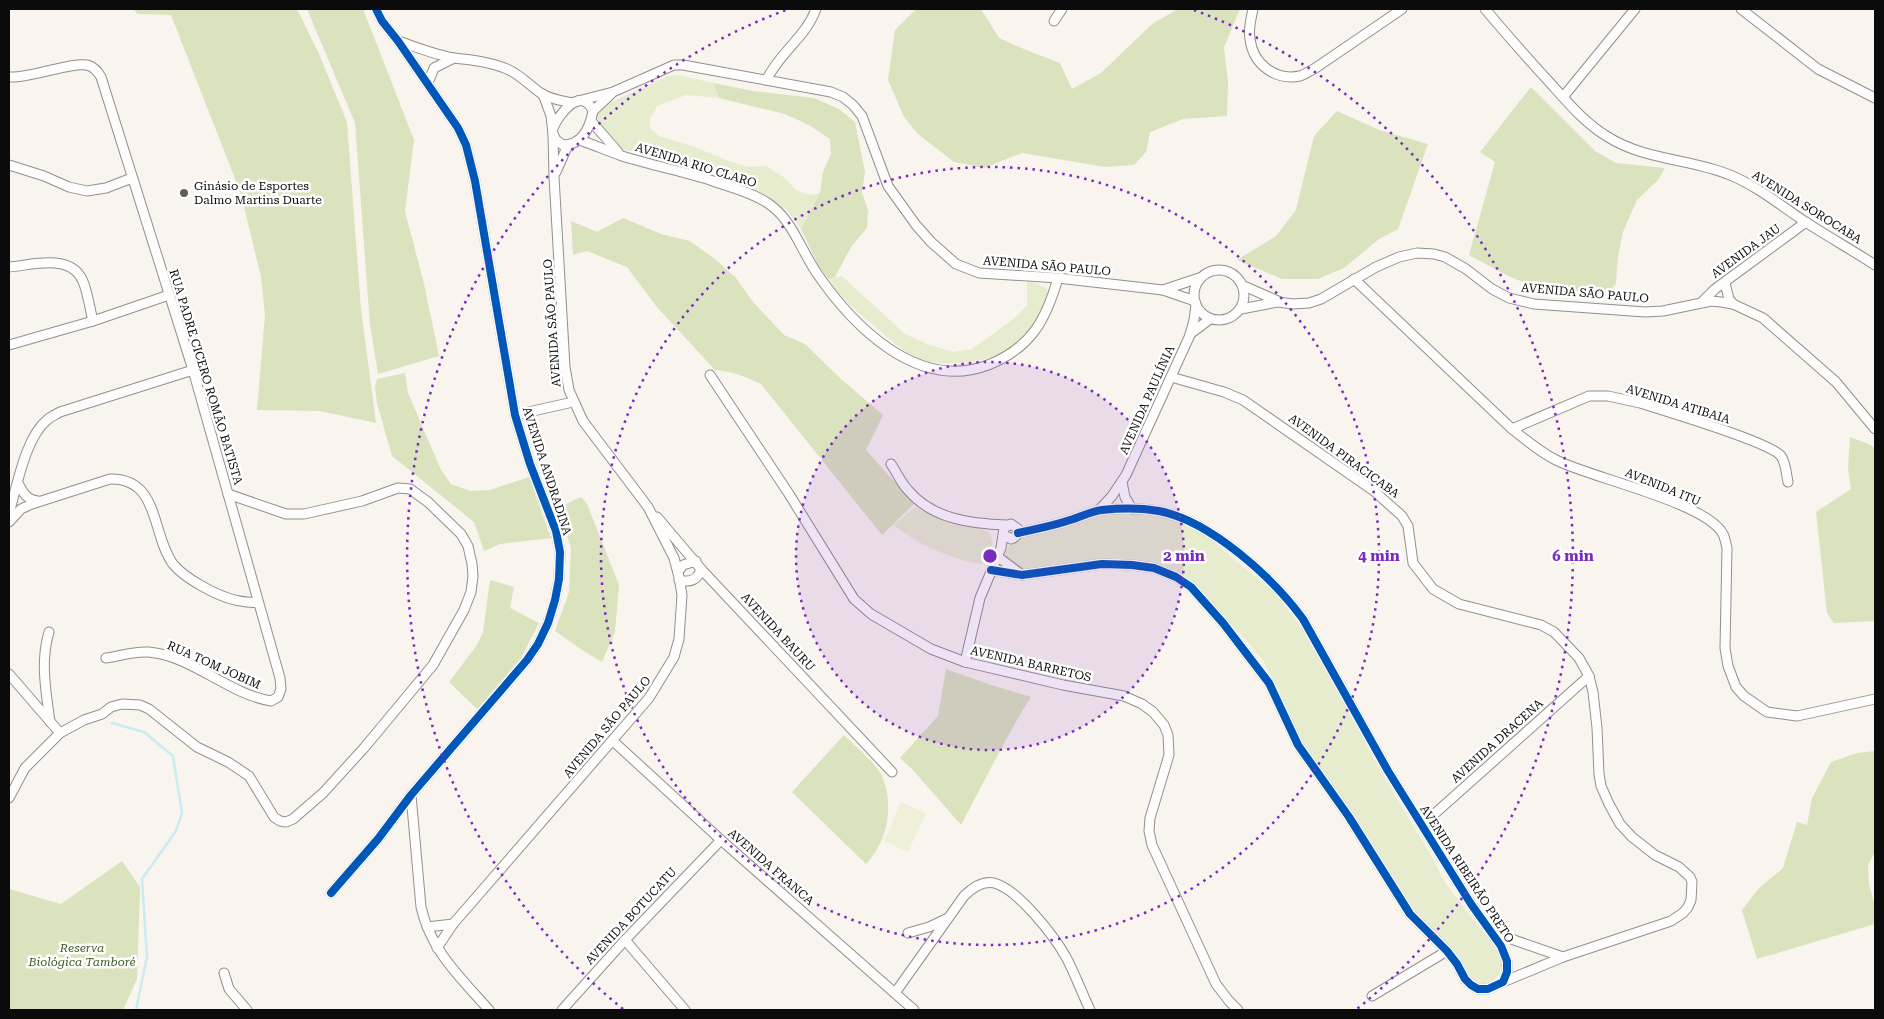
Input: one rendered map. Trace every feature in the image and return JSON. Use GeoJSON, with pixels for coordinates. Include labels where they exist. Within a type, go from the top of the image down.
{"type":"FeatureCollection","features":[{"type":"Feature","properties":{"kind":"street","name":"AVENIDA ANDRADINA"},"geometry":{"type":"LineString","coordinates":[[332,893],[378,839],[411,795],[527,660],[538,644],[548,623],[559,578],[560,552],[556,531],[530,464],[515,415],[475,181],[466,145],[458,128],[428,82],[382,21],[376,9]]}},
{"type":"Feature","properties":{"kind":"street"},"geometry":{"type":"LineString","coordinates":[[767,79],[773,66],[810,24],[816,9]]}},
{"type":"Feature","properties":{"kind":"street"},"geometry":{"type":"LineString","coordinates":[[1054,21],[1062,9]]}},
{"type":"Feature","properties":{"kind":"street"},"geometry":{"type":"LineString","coordinates":[[1253,9],[1250,38],[1257,60],[1265,68],[1277,74],[1301,76],[1402,9]]}},
{"type":"Feature","properties":{"kind":"street","name":"AVENIDA SOROCABA"},"geometry":{"type":"LineString","coordinates":[[1485,9],[1563,97],[1590,124],[1608,137],[1624,146],[1731,175],[1753,186],[1875,265]]}},
{"type":"Feature","properties":{"kind":"street"},"geometry":{"type":"LineString","coordinates":[[1563,97],[1635,9]]}},
{"type":"Feature","properties":{"kind":"street"},"geometry":{"type":"LineString","coordinates":[[1741,9],[1818,69],[1875,98]]}},
{"type":"Feature","properties":{"kind":"street"},"geometry":{"type":"LineString","coordinates":[[398,40],[454,58],[475,59],[508,70],[523,78],[543,94],[575,102],[584,101],[590,104],[593,111],[591,121],[587,132],[580,140],[568,145],[564,145],[556,140],[551,116],[543,94]]}},
{"type":"Feature","properties":{"kind":"street"},"geometry":{"type":"LineString","coordinates":[[428,82],[434,68],[454,58]]}},
{"type":"Feature","properties":{"kind":"street","name":"RUA PADRE CICERO ROMÃO BATISTA"},"geometry":{"type":"LineString","coordinates":[[9,77],[25,76],[81,64],[93,67],[100,77],[193,370],[280,678],[279,694]]}},
{"type":"Feature","properties":{"kind":"street","name":"AVENIDA SÃO PAULO"},"geometry":{"type":"LineString","coordinates":[[575,102],[613,92],[674,66],[683,65],[831,92],[843,97],[862,116],[892,193],[926,236],[956,264],[979,273],[1058,278],[1162,290],[1195,303]]}},
{"type":"Feature","properties":{"kind":"street","name":"AVENIDA SÃO PAULO"},"geometry":{"type":"LineString","coordinates":[[593,111],[613,92]]}},
{"type":"Feature","properties":{"kind":"street"},"geometry":{"type":"LineString","coordinates":[[553,131],[560,114],[575,102]]}},
{"type":"Feature","properties":{"kind":"street","name":"AVENIDA RIO CLARO"},"geometry":{"type":"LineString","coordinates":[[591,121],[611,146],[622,156]]}},
{"type":"Feature","properties":{"kind":"street","name":"AVENIDA SÃO PAULO"},"geometry":{"type":"LineString","coordinates":[[437,948],[453,924],[653,694],[674,657],[679,639],[682,595],[674,558],[648,507],[583,421],[569,390],[554,177],[553,131]]}},
{"type":"Feature","properties":{"kind":"street","name":"AVENIDA RIO CLARO"},"geometry":{"type":"LineString","coordinates":[[580,140],[622,156],[691,174],[746,192],[766,201],[779,211],[789,224],[816,272],[852,316],[878,341],[899,356],[920,366],[958,372],[981,368],[1002,360],[1017,350],[1032,336],[1044,319],[1058,278]]}},
{"type":"Feature","properties":{"kind":"street","name":"AVENIDA SÃO PAULO"},"geometry":{"type":"LineString","coordinates":[[554,177],[568,145]]}},
{"type":"Feature","properties":{"kind":"street"},"geometry":{"type":"LineString","coordinates":[[9,165],[44,176],[69,187],[87,191],[106,188],[132,178]]}},
{"type":"Feature","properties":{"kind":"street","name":"AVENIDA JAU"},"geometry":{"type":"LineString","coordinates":[[1702,303],[1724,283],[1806,222]]}},
{"type":"Feature","properties":{"kind":"street","name":"AVENIDA SÃO PAULO"},"geometry":{"type":"LineString","coordinates":[[1241,309],[1278,302],[1309,303],[1321,299],[1376,267],[1399,257],[1417,253],[1434,254],[1457,263],[1492,289],[1509,298],[1534,304],[1644,312],[1663,311],[1711,301],[1733,304],[1763,318],[1836,382],[1875,429]]}},
{"type":"Feature","properties":{"kind":"street"},"geometry":{"type":"LineString","coordinates":[[9,267],[56,263],[66,264],[73,268],[80,274],[84,283],[93,321]]}},
{"type":"Feature","properties":{"kind":"street"},"geometry":{"type":"LineString","coordinates":[[1220,269],[1234,274],[1244,286],[1245,294],[1241,309],[1227,319],[1218,320],[1210,318],[1200,311],[1195,303],[1194,289],[1205,273],[1220,269]]}},
{"type":"Feature","properties":{"kind":"street","name":"AVENIDA SÃO PAULO"},"geometry":{"type":"LineString","coordinates":[[1162,290],[1200,278]]}},
{"type":"Feature","properties":{"kind":"street","name":"AVENIDA ITU"},"geometry":{"type":"LineString","coordinates":[[1354,279],[1512,430],[1556,460],[1687,508],[1716,526],[1723,534],[1727,548],[1724,648],[1736,687],[1755,705],[1767,712],[1798,716],[1875,699]]}},
{"type":"Feature","properties":{"kind":"street"},"geometry":{"type":"LineString","coordinates":[[1724,283],[1733,304]]}},
{"type":"Feature","properties":{"kind":"street","name":"AVENIDA SÃO PAULO"},"geometry":{"type":"LineString","coordinates":[[1244,286],[1278,302]]}},
{"type":"Feature","properties":{"kind":"street"},"geometry":{"type":"LineString","coordinates":[[9,345],[93,321],[169,295]]}},
{"type":"Feature","properties":{"kind":"street","name":"AVENIDA PAULÍNIA"},"geometry":{"type":"LineString","coordinates":[[1132,509],[1125,497],[1121,484],[1190,334],[1194,320],[1195,303]]}},
{"type":"Feature","properties":{"kind":"street","name":"AVENIDA PAULÍNIA"},"geometry":{"type":"LineString","coordinates":[[1190,334],[1210,318]]}},
{"type":"Feature","properties":{"kind":"street"},"geometry":{"type":"LineString","coordinates":[[9,513],[35,435],[46,421],[60,412],[193,370]]}},
{"type":"Feature","properties":{"kind":"street","name":"AVENIDA BARRETOS"},"geometry":{"type":"LineString","coordinates":[[710,375],[789,494],[854,599],[871,614],[919,642],[965,662],[1063,685],[1124,696],[1142,704],[1160,719],[1168,735],[1169,755],[1150,818],[1149,831],[1152,845],[1216,984],[1229,1002],[1238,1010]]}},
{"type":"Feature","properties":{"kind":"street","name":"AVENIDA PIRACICABA"},"geometry":{"type":"LineString","coordinates":[[1171,377],[1224,392],[1244,400],[1374,491],[1402,516],[1408,526],[1413,563],[1433,589],[1459,604],[1527,620],[1554,632],[1579,658],[1589,676],[1597,721],[1601,786],[1620,824],[1642,846],[1679,867],[1690,877],[1692,888],[1688,907],[1671,921],[1563,957],[1504,982]]}},
{"type":"Feature","properties":{"kind":"street","name":"AVENIDA ATIBAIA"},"geometry":{"type":"LineString","coordinates":[[1512,430],[1590,396],[1621,398],[1751,440],[1775,451],[1781,456],[1788,482]]}},
{"type":"Feature","properties":{"kind":"street"},"geometry":{"type":"LineString","coordinates":[[515,415],[573,402]]}},
{"type":"Feature","properties":{"kind":"street","name":"AVENIDA RIBEIRÃO PRETO"},"geometry":{"type":"LineString","coordinates":[[892,464],[906,489],[918,502],[934,512],[957,520],[989,525],[1010,532],[1040,528],[1099,510],[1132,509],[1160,511],[1203,528],[1241,556],[1270,581],[1303,619],[1388,770],[1471,904],[1501,946],[1507,961],[1507,972],[1504,982]]}},
{"type":"Feature","properties":{"kind":"street","name":"AVENIDA PAULÍNIA"},"geometry":{"type":"LineString","coordinates":[[1099,510],[1112,496],[1126,475]]}},
{"type":"Feature","properties":{"kind":"street"},"geometry":{"type":"LineString","coordinates":[[9,522],[21,509],[110,479],[122,478],[142,490],[148,500],[165,550],[172,563],[182,574],[233,600],[258,603]]}},
{"type":"Feature","properties":{"kind":"street"},"geometry":{"type":"LineString","coordinates":[[18,484],[30,500],[46,500]]}},
{"type":"Feature","properties":{"kind":"street"},"geometry":{"type":"LineString","coordinates":[[9,798],[25,768],[60,733],[84,720],[102,714],[111,707],[130,703],[144,707],[161,717],[197,747],[242,770],[252,782],[274,817],[286,822],[299,816],[323,793],[364,748],[433,665],[464,610],[471,592],[473,576],[468,546],[460,534],[428,502],[410,489],[398,488],[362,501],[318,512],[286,514],[228,494]]}},
{"type":"Feature","properties":{"kind":"street","name":"AVENIDA BAURU"},"geometry":{"type":"LineString","coordinates":[[648,507],[698,565],[892,772]]}},
{"type":"Feature","properties":{"kind":"street"},"geometry":{"type":"LineString","coordinates":[[965,662],[980,598],[999,552],[1010,532]]}},
{"type":"Feature","properties":{"kind":"street"},"geometry":{"type":"LineString","coordinates":[[999,552],[1022,575]]}},
{"type":"Feature","properties":{"kind":"street"},"geometry":{"type":"LineString","coordinates":[[991,570],[1022,575],[1102,564],[1132,565],[1154,568],[1176,577],[1191,587],[1223,623],[1269,683],[1298,745],[1349,817],[1405,908],[1447,951],[1471,985],[1478,989],[1488,989],[1504,982]]}},
{"type":"Feature","properties":{"kind":"street"},"geometry":{"type":"LineString","coordinates":[[683,565],[698,565],[698,577],[694,580],[685,582],[678,576],[683,565]]}},
{"type":"Feature","properties":{"kind":"street"},"geometry":{"type":"LineString","coordinates":[[49,632],[45,644],[44,677],[50,722]]}},
{"type":"Feature","properties":{"kind":"street","name":"RUA TOM JOBIM"},"geometry":{"type":"LineString","coordinates":[[106,658],[128,653],[148,652],[165,655],[261,700],[275,700],[279,694]]}},
{"type":"Feature","properties":{"kind":"street"},"geometry":{"type":"LineString","coordinates":[[9,674],[60,733]]}},
{"type":"Feature","properties":{"kind":"street","name":"AVENIDA DRACENA"},"geometry":{"type":"LineString","coordinates":[[1422,824],[1589,676]]}},
{"type":"Feature","properties":{"kind":"street","name":"AVENIDA FRANCA"},"geometry":{"type":"LineString","coordinates":[[613,740],[721,840],[914,1010]]}},
{"type":"Feature","properties":{"kind":"street"},"geometry":{"type":"LineString","coordinates":[[411,795],[421,907],[427,927],[437,948],[489,1010]]}},
{"type":"Feature","properties":{"kind":"street","name":"AVENIDA BOTUCATU"},"geometry":{"type":"LineString","coordinates":[[562,1010],[625,940],[721,840]]}},
{"type":"Feature","properties":{"kind":"street"},"geometry":{"type":"LineString","coordinates":[[895,993],[964,896],[974,887],[984,883],[994,883],[1010,891],[1022,901],[1045,926],[1066,957],[1090,1010]]}},
{"type":"Feature","properties":{"kind":"street"},"geometry":{"type":"LineString","coordinates":[[908,933],[947,919]]}},
{"type":"Feature","properties":{"kind":"street"},"geometry":{"type":"LineString","coordinates":[[427,927],[453,924]]}},
{"type":"Feature","properties":{"kind":"street"},"geometry":{"type":"LineString","coordinates":[[1486,925],[1514,940],[1563,957]]}},
{"type":"Feature","properties":{"kind":"street"},"geometry":{"type":"LineString","coordinates":[[625,940],[685,1010]]}},
{"type":"Feature","properties":{"kind":"street"},"geometry":{"type":"LineString","coordinates":[[1372,996],[1447,951]]}},
{"type":"Feature","properties":{"kind":"street"},"geometry":{"type":"LineString","coordinates":[[224,973],[229,989],[247,1010]]}},
{"type":"Feature","properties":{"kind":"green space"},"geometry":{"type":"Polygon","coordinates":[[[133,9],[297,9],[319,54],[347,122],[361,309],[376,423],[320,411],[257,410],[265,315],[261,277],[241,194],[171,15],[138,14],[133,9]]]}},
{"type":"Feature","properties":{"kind":"green space"},"geometry":{"type":"Polygon","coordinates":[[[307,9],[363,9],[414,140],[405,211],[424,284],[439,356],[378,374],[370,325],[355,123],[307,9]]]}},
{"type":"Feature","properties":{"kind":"green space"},"geometry":{"type":"Polygon","coordinates":[[[916,9],[981,9],[999,38],[1060,63],[1072,89],[1101,73],[1152,24],[1178,9],[1240,9],[1224,47],[1228,82],[1227,116],[1183,119],[1150,132],[1146,152],[1134,165],[1105,167],[1022,153],[984,168],[954,162],[918,134],[904,117],[888,80],[895,30],[916,9]]]}},
{"type":"Feature","properties":{"kind":"green space"},"geometry":{"type":"Polygon","coordinates":[[[679,75],[713,83],[719,98],[686,95],[657,106],[650,119],[650,128],[659,136],[692,146],[732,162],[748,167],[766,166],[785,178],[796,190],[810,195],[820,193],[801,229],[786,209],[716,173],[658,157],[619,149],[596,125],[597,115],[609,103],[668,76],[679,75]]]}},
{"type":"Feature","properties":{"kind":"green space"},"geometry":{"type":"Polygon","coordinates":[[[713,83],[753,91],[814,98],[839,109],[855,122],[865,172],[862,192],[868,211],[867,228],[851,247],[835,277],[829,279],[819,267],[801,229],[820,193],[823,172],[831,154],[830,139],[809,125],[785,114],[719,98],[713,83]]]}},
{"type":"Feature","properties":{"kind":"green space"},"geometry":{"type":"Polygon","coordinates":[[[1531,87],[1595,151],[1616,163],[1665,168],[1658,180],[1637,200],[1623,232],[1618,256],[1616,284],[1608,292],[1578,291],[1530,284],[1506,275],[1469,255],[1495,162],[1480,152],[1531,87]]]}},
{"type":"Feature","properties":{"kind":"green space"},"geometry":{"type":"Polygon","coordinates":[[[1337,111],[1379,130],[1428,144],[1398,229],[1379,239],[1344,268],[1318,279],[1282,279],[1237,260],[1276,236],[1296,210],[1314,136],[1337,111]]]}},
{"type":"Feature","properties":{"kind":"green space"},"geometry":{"type":"Polygon","coordinates":[[[623,218],[661,234],[690,241],[715,259],[736,278],[753,302],[784,335],[805,344],[841,379],[883,415],[866,450],[914,504],[882,535],[761,384],[739,375],[715,370],[656,306],[627,267],[587,251],[573,255],[571,221],[597,232],[623,218]]]}},
{"type":"Feature","properties":{"kind":"green space"},"geometry":{"type":"Polygon","coordinates":[[[842,276],[905,334],[927,344],[953,352],[972,349],[1016,317],[1027,305],[1027,282],[1036,283],[1047,289],[1047,294],[1045,306],[1035,324],[1012,347],[996,356],[978,361],[941,363],[931,362],[909,354],[892,342],[859,313],[842,297],[829,279],[842,276]]]}},
{"type":"Feature","properties":{"kind":"green space"},"geometry":{"type":"Polygon","coordinates":[[[405,373],[408,393],[441,470],[451,484],[470,491],[490,490],[529,477],[551,538],[500,544],[484,551],[474,522],[392,456],[377,403],[375,387],[377,379],[405,373]]]}},
{"type":"Feature","properties":{"kind":"green space"},"geometry":{"type":"Polygon","coordinates":[[[1850,437],[1871,445],[1875,449],[1875,621],[1834,623],[1827,613],[1816,512],[1851,489],[1848,468],[1850,437]]]}},
{"type":"Feature","properties":{"kind":"green space"},"geometry":{"type":"Polygon","coordinates":[[[581,497],[587,504],[619,585],[615,632],[602,662],[555,631],[569,592],[571,548],[558,508],[581,497]]]}},
{"type":"Feature","properties":{"kind":"green space"},"geometry":{"type":"Polygon","coordinates":[[[915,507],[951,524],[979,528],[990,533],[992,545],[984,564],[949,556],[924,545],[894,525],[915,507]]]}},
{"type":"Feature","properties":{"kind":"green space"},"geometry":{"type":"Polygon","coordinates":[[[1118,512],[1141,513],[1172,518],[1207,536],[1276,594],[1305,633],[1380,770],[1446,884],[1494,946],[1502,961],[1500,973],[1494,980],[1484,984],[1473,980],[1455,952],[1414,913],[1393,882],[1362,827],[1303,746],[1290,719],[1279,689],[1261,658],[1198,587],[1180,575],[1165,570],[1056,566],[1031,569],[1017,568],[1007,560],[1006,552],[1010,544],[1018,538],[1033,533],[1062,528],[1090,517],[1118,512]]]}},
{"type":"Feature","properties":{"kind":"green space"},"geometry":{"type":"Polygon","coordinates":[[[490,580],[514,587],[510,608],[539,623],[521,658],[477,709],[449,682],[477,645],[483,632],[490,580]]]}},
{"type":"Feature","properties":{"kind":"green space"},"geometry":{"type":"Polygon","coordinates":[[[946,669],[1031,697],[1003,744],[961,825],[913,770],[900,758],[938,716],[946,669]]]}},
{"type":"Feature","properties":{"kind":"green space"},"geometry":{"type":"Polygon","coordinates":[[[844,735],[881,774],[888,797],[887,822],[884,833],[874,855],[866,864],[792,792],[844,735]]]}},
{"type":"Feature","properties":{"kind":"green space"},"geometry":{"type":"Polygon","coordinates":[[[1875,751],[1875,851],[1868,865],[1869,885],[1875,905],[1875,924],[1757,959],[1742,910],[1759,888],[1783,868],[1797,822],[1807,825],[1812,798],[1831,762],[1857,753],[1875,751]]]}},
{"type":"Feature","properties":{"kind":"green space"},"geometry":{"type":"Polygon","coordinates":[[[901,802],[926,813],[908,852],[884,841],[901,802]]]}},
{"type":"Feature","properties":{"kind":"green space","name":"Reserva Biológica Tamboré"},"geometry":{"type":"Polygon","coordinates":[[[122,861],[140,887],[137,979],[123,1010],[9,1010],[9,889],[61,904],[122,861]]]}},
{"type":"Feature","properties":{"kind":"waterway"},"geometry":{"type":"LineString","coordinates":[[112,723],[144,732],[173,756],[182,813],[176,831],[142,879],[147,957],[136,1010]]}},
{"type":"Feature","properties":{"kind":"cycle path"},"geometry":{"type":"LineString","coordinates":[[331,893],[378,839],[411,795],[527,660],[538,644],[548,623],[559,579],[560,552],[556,531],[530,464],[515,415],[475,181],[466,145],[458,128],[382,21],[376,9]]}},
{"type":"Feature","properties":{"kind":"cycle path"},"geometry":{"type":"LineString","coordinates":[[991,570],[1022,575],[1102,564],[1132,565],[1154,568],[1176,577],[1191,587],[1223,623],[1269,683],[1298,745],[1349,817],[1410,914],[1447,951],[1471,985],[1478,989],[1488,989],[1503,982],[1507,972],[1507,961],[1501,946],[1471,904],[1388,771],[1303,619],[1258,569],[1220,539],[1199,526],[1159,511],[1145,509],[1098,511],[1057,524],[1018,533]]}},
{"type":"Feature","properties":{"kind":"place","name":"Ginásio de Esportes Dalmo Martins Duarte"},"geometry":{"type":"Point","coordinates":[184,193]}}]}
